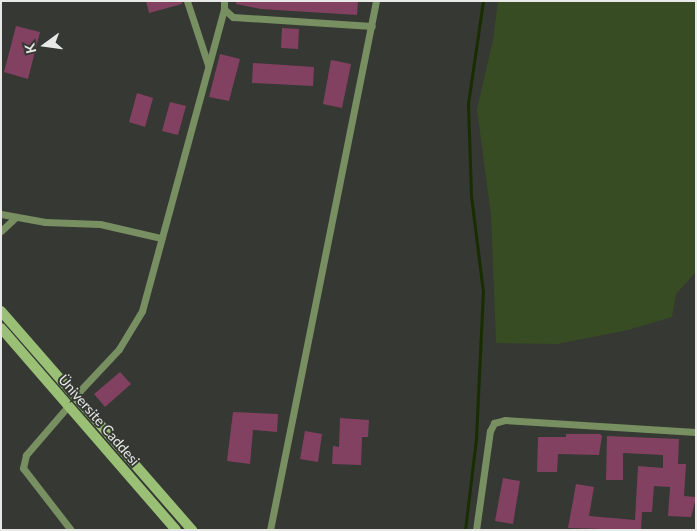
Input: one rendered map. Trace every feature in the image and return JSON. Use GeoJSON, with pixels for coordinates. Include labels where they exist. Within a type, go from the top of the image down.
{"type":"FeatureCollection","features":[{"type":"Feature","properties":{"kind":"main road"},"geometry":{"type":"LineString","coordinates":[[1,311],[192,530]]}},
{"type":"Feature","properties":{"kind":"main road","name":"Üniversite Caddesi"},"geometry":{"type":"LineString","coordinates":[[3,333],[176,530]]}},
{"type":"Feature","properties":{"kind":"street"},"geometry":{"type":"LineString","coordinates":[[187,1],[208,65]]}},
{"type":"Feature","properties":{"kind":"street"},"geometry":{"type":"LineString","coordinates":[[270,530],[376,1]]}},
{"type":"Feature","properties":{"kind":"street"},"geometry":{"type":"LineString","coordinates":[[75,396],[119,349],[142,311],[224,5]]}},
{"type":"Feature","properties":{"kind":"street"},"geometry":{"type":"LineString","coordinates":[[224,5],[233,17],[372,26]]}},
{"type":"Feature","properties":{"kind":"street"},"geometry":{"type":"LineString","coordinates":[[1,214],[15,218],[100,224],[161,238]]}},
{"type":"Feature","properties":{"kind":"street"},"geometry":{"type":"LineString","coordinates":[[1,231],[15,218]]}},
{"type":"Feature","properties":{"kind":"street"},"geometry":{"type":"LineString","coordinates":[[68,405],[26,455],[23,468],[71,530]]}},
{"type":"Feature","properties":{"kind":"street"},"geometry":{"type":"LineString","coordinates":[[476,530],[490,430],[494,423],[505,420],[696,432]]}},
{"type":"Feature","properties":{"kind":"green space"},"geometry":{"type":"Polygon","coordinates":[[[498,1],[696,1],[696,272],[676,294],[672,317],[628,330],[557,344],[496,343],[491,215],[477,109],[493,40],[498,1]]]}},
{"type":"Feature","properties":{"kind":"building"},"geometry":{"type":"Polygon","coordinates":[[[146,1],[182,1],[182,4],[149,13],[146,1]]]}},
{"type":"Feature","properties":{"kind":"building"},"geometry":{"type":"Polygon","coordinates":[[[236,1],[358,1],[357,15],[261,9],[236,4],[236,1]]]}},
{"type":"Feature","properties":{"kind":"building"},"geometry":{"type":"Polygon","coordinates":[[[16,26],[40,32],[28,79],[4,72],[16,26]]]}},
{"type":"Feature","properties":{"kind":"building"},"geometry":{"type":"Polygon","coordinates":[[[282,28],[299,29],[298,49],[281,48],[282,28]]]}},
{"type":"Feature","properties":{"kind":"building"},"geometry":{"type":"Polygon","coordinates":[[[220,54],[240,59],[229,101],[209,97],[220,54]]]}},
{"type":"Feature","properties":{"kind":"building"},"geometry":{"type":"Polygon","coordinates":[[[331,60],[351,64],[342,108],[323,104],[331,60]]]}},
{"type":"Feature","properties":{"kind":"building"},"geometry":{"type":"Polygon","coordinates":[[[253,63],[314,67],[313,86],[252,83],[253,63]]]}},
{"type":"Feature","properties":{"kind":"building"},"geometry":{"type":"Polygon","coordinates":[[[137,93],[153,98],[145,127],[129,122],[137,93]]]}},
{"type":"Feature","properties":{"kind":"building"},"geometry":{"type":"Polygon","coordinates":[[[170,102],[186,106],[178,135],[162,131],[170,102]]]}},
{"type":"Feature","properties":{"kind":"building"},"geometry":{"type":"Polygon","coordinates":[[[120,372],[131,384],[105,407],[94,394],[120,372]]]}},
{"type":"Feature","properties":{"kind":"building"},"geometry":{"type":"Polygon","coordinates":[[[233,412],[278,414],[277,432],[253,430],[250,464],[227,461],[233,412]]]}},
{"type":"Feature","properties":{"kind":"building"},"geometry":{"type":"Polygon","coordinates":[[[340,418],[369,420],[368,437],[362,437],[361,465],[332,464],[333,446],[339,447],[340,418]]]}},
{"type":"Feature","properties":{"kind":"building"},"geometry":{"type":"Polygon","coordinates":[[[305,431],[322,434],[318,462],[300,459],[305,431]]]}},
{"type":"Feature","properties":{"kind":"building"},"geometry":{"type":"Polygon","coordinates":[[[566,434],[600,434],[602,436],[599,455],[558,454],[557,472],[537,472],[538,437],[566,437],[566,434]]]}},
{"type":"Feature","properties":{"kind":"building"},"geometry":{"type":"Polygon","coordinates":[[[607,436],[679,439],[678,464],[686,464],[684,496],[696,497],[691,517],[668,516],[670,487],[654,486],[652,512],[642,512],[641,530],[568,528],[576,484],[594,487],[589,516],[635,520],[638,466],[663,468],[663,455],[623,453],[623,480],[606,480],[607,436]]]}},
{"type":"Feature","properties":{"kind":"building"},"geometry":{"type":"Polygon","coordinates":[[[503,478],[520,481],[513,524],[495,521],[503,478]]]}},
{"type":"Feature","properties":{"kind":"waterway"},"geometry":{"type":"LineString","coordinates":[[465,530],[476,439],[483,292],[471,195],[468,104],[483,1]]}}]}
